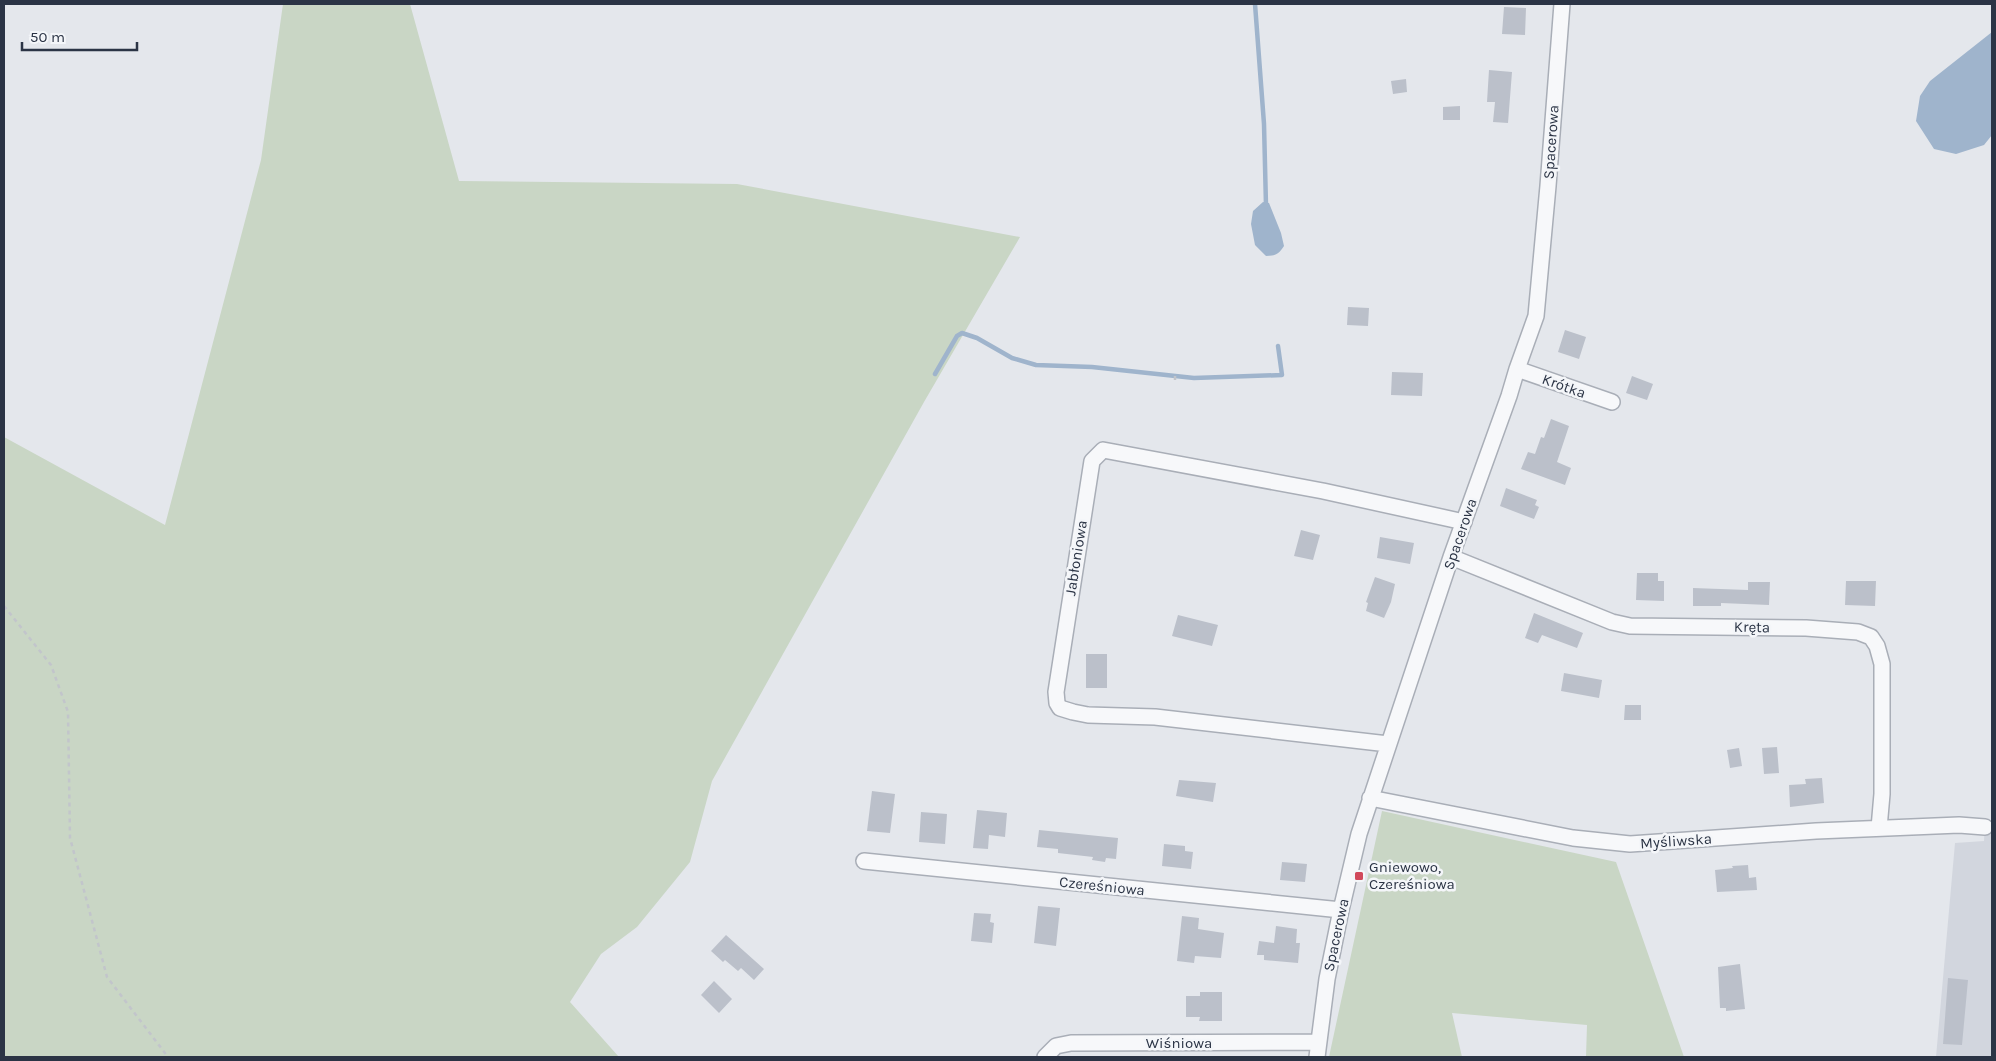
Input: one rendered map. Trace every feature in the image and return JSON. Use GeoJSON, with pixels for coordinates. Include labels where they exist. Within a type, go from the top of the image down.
{"type":"FeatureCollection","features":[{"type":"Feature","properties":{"kind":"street","name":"Spacerowa"},"geometry":{"type":"LineString","coordinates":[[1318,1050],[1327,979],[1359,834],[1388,744],[1536,316],[1562,4]]}},
{"type":"Feature","properties":{"kind":"street","name":"Krótka"},"geometry":{"type":"LineString","coordinates":[[1517,369],[1612,402]]}},
{"type":"Feature","properties":{"kind":"street","name":"Jabłoniowa"},"geometry":{"type":"LineString","coordinates":[[1388,744],[1155,717],[1088,715],[1060,708],[1056,692],[1092,461],[1103,450],[1323,491],[1464,522]]}},
{"type":"Feature","properties":{"kind":"street","name":"Kręta"},"geometry":{"type":"LineString","coordinates":[[1452,557],[1612,622],[1630,626],[1806,628],[1858,632],[1871,637],[1877,646],[1882,664],[1882,794],[1878,828]]}},
{"type":"Feature","properties":{"kind":"street","name":"Myśliwska"},"geometry":{"type":"LineString","coordinates":[[1370,798],[1573,838],[1630,844],[1878,828],[1959,825],[1985,827]]}},
{"type":"Feature","properties":{"kind":"street","name":"Czereśniowa"},"geometry":{"type":"LineString","coordinates":[[864,861],[1341,910]]}},
{"type":"Feature","properties":{"kind":"street","name":"Wiśniowa"},"geometry":{"type":"LineString","coordinates":[[1045,1057],[1056,1046],[1072,1043],[1318,1050]]}},
{"type":"Feature","properties":{"kind":"path"},"geometry":{"type":"LineString","coordinates":[[1175,380],[1176,373]]}},
{"type":"Feature","properties":{"kind":"path"},"geometry":{"type":"LineString","coordinates":[[4,606],[50,665],[68,712],[70,838],[107,977],[168,1057]]}},
{"type":"Feature","properties":{"kind":"shaded area"},"geometry":{"type":"Polygon","coordinates":[[[1985,821],[1992,822],[1992,1057],[1936,1057],[1955,843],[1984,841],[1985,821]]]}},
{"type":"Feature","properties":{"kind":"green space"},"geometry":{"type":"Polygon","coordinates":[[[283,4],[410,4],[459,181],[737,184],[1020,237],[924,402],[712,781],[690,862],[637,927],[601,954],[570,1002],[619,1057],[4,1057],[4,437],[165,525],[261,160],[283,4]]]}},
{"type":"Feature","properties":{"kind":"green space"},"geometry":{"type":"Polygon","coordinates":[[[1382,811],[1616,862],[1684,1057],[1586,1057],[1587,1025],[1452,1013],[1462,1057],[1329,1057],[1382,811]]]}},
{"type":"Feature","properties":{"kind":"water"},"geometry":{"type":"Polygon","coordinates":[[[1992,32],[1992,135],[1984,145],[1956,154],[1934,149],[1916,121],[1920,96],[1930,81],[1992,32]]]}},
{"type":"Feature","properties":{"kind":"water"},"geometry":{"type":"Polygon","coordinates":[[[1263,202],[1269,203],[1284,246],[1278,253],[1272,256],[1266,256],[1255,245],[1251,224],[1253,211],[1263,202]]]}},
{"type":"Feature","properties":{"kind":"building"},"geometry":{"type":"Polygon","coordinates":[[[1504,7],[1526,8],[1525,35],[1502,34],[1504,7]]]}},
{"type":"Feature","properties":{"kind":"building"},"geometry":{"type":"Polygon","coordinates":[[[1489,70],[1512,72],[1508,123],[1493,122],[1495,102],[1487,102],[1489,70]]]}},
{"type":"Feature","properties":{"kind":"building"},"geometry":{"type":"Polygon","coordinates":[[[1406,79],[1407,92],[1393,94],[1391,81],[1406,79]]]}},
{"type":"Feature","properties":{"kind":"building"},"geometry":{"type":"Polygon","coordinates":[[[1460,106],[1460,120],[1443,120],[1443,107],[1460,106]]]}},
{"type":"Feature","properties":{"kind":"building"},"geometry":{"type":"Polygon","coordinates":[[[1348,307],[1369,308],[1368,326],[1347,325],[1348,307]]]}},
{"type":"Feature","properties":{"kind":"building"},"geometry":{"type":"Polygon","coordinates":[[[1565,330],[1586,337],[1579,359],[1558,352],[1565,330]]]}},
{"type":"Feature","properties":{"kind":"building"},"geometry":{"type":"Polygon","coordinates":[[[1392,372],[1423,373],[1422,396],[1391,395],[1392,372]]]}},
{"type":"Feature","properties":{"kind":"building"},"geometry":{"type":"Polygon","coordinates":[[[1632,376],[1653,384],[1647,400],[1626,393],[1632,376]]]}},
{"type":"Feature","properties":{"kind":"building"},"geometry":{"type":"Polygon","coordinates":[[[1551,419],[1569,426],[1557,462],[1571,468],[1565,485],[1521,469],[1528,452],[1535,454],[1541,437],[1544,438],[1551,419]]]}},
{"type":"Feature","properties":{"kind":"building"},"geometry":{"type":"Polygon","coordinates":[[[1506,488],[1537,500],[1535,505],[1539,507],[1534,519],[1500,506],[1506,488]]]}},
{"type":"Feature","properties":{"kind":"building"},"geometry":{"type":"Polygon","coordinates":[[[1301,530],[1320,535],[1313,560],[1294,556],[1301,530]]]}},
{"type":"Feature","properties":{"kind":"building"},"geometry":{"type":"Polygon","coordinates":[[[1380,537],[1414,543],[1410,564],[1377,558],[1380,537]]]}},
{"type":"Feature","properties":{"kind":"building"},"geometry":{"type":"Polygon","coordinates":[[[1637,573],[1658,573],[1658,581],[1664,581],[1664,601],[1636,600],[1637,573]]]}},
{"type":"Feature","properties":{"kind":"building"},"geometry":{"type":"Polygon","coordinates":[[[1375,577],[1395,584],[1391,602],[1384,618],[1366,611],[1368,603],[1366,602],[1375,577]]]}},
{"type":"Feature","properties":{"kind":"building"},"geometry":{"type":"Polygon","coordinates":[[[1846,581],[1876,581],[1875,606],[1845,605],[1846,581]]]}},
{"type":"Feature","properties":{"kind":"building"},"geometry":{"type":"Polygon","coordinates":[[[1748,582],[1770,582],[1769,605],[1721,603],[1721,606],[1693,606],[1693,588],[1748,590],[1748,582]]]}},
{"type":"Feature","properties":{"kind":"building"},"geometry":{"type":"Polygon","coordinates":[[[1534,613],[1583,633],[1577,648],[1542,635],[1538,643],[1525,638],[1534,613]]]}},
{"type":"Feature","properties":{"kind":"building"},"geometry":{"type":"Polygon","coordinates":[[[1178,615],[1218,625],[1212,646],[1172,636],[1178,615]]]}},
{"type":"Feature","properties":{"kind":"building"},"geometry":{"type":"Polygon","coordinates":[[[1086,654],[1107,654],[1107,688],[1086,688],[1086,654]]]}},
{"type":"Feature","properties":{"kind":"building"},"geometry":{"type":"Polygon","coordinates":[[[1564,673],[1602,680],[1599,698],[1561,691],[1564,673]]]}},
{"type":"Feature","properties":{"kind":"building"},"geometry":{"type":"Polygon","coordinates":[[[1625,705],[1641,705],[1641,720],[1624,720],[1625,705]]]}},
{"type":"Feature","properties":{"kind":"building"},"geometry":{"type":"Polygon","coordinates":[[[1777,747],[1779,773],[1764,774],[1762,748],[1777,747]]]}},
{"type":"Feature","properties":{"kind":"building"},"geometry":{"type":"Polygon","coordinates":[[[1739,748],[1742,766],[1730,768],[1727,750],[1739,748]]]}},
{"type":"Feature","properties":{"kind":"building"},"geometry":{"type":"Polygon","coordinates":[[[1822,778],[1824,803],[1790,807],[1789,785],[1806,784],[1805,779],[1822,778]]]}},
{"type":"Feature","properties":{"kind":"building"},"geometry":{"type":"Polygon","coordinates":[[[1179,780],[1216,783],[1213,802],[1176,796],[1179,780]]]}},
{"type":"Feature","properties":{"kind":"building"},"geometry":{"type":"Polygon","coordinates":[[[872,791],[895,794],[890,833],[867,831],[872,791]]]}},
{"type":"Feature","properties":{"kind":"building"},"geometry":{"type":"Polygon","coordinates":[[[977,810],[1007,813],[1005,837],[989,835],[988,849],[973,848],[977,810]]]}},
{"type":"Feature","properties":{"kind":"building"},"geometry":{"type":"Polygon","coordinates":[[[921,812],[947,814],[945,844],[919,842],[921,812]]]}},
{"type":"Feature","properties":{"kind":"building"},"geometry":{"type":"Polygon","coordinates":[[[1039,830],[1118,838],[1116,859],[1106,858],[1105,862],[1092,860],[1093,857],[1058,853],[1058,849],[1037,847],[1039,830]]]}},
{"type":"Feature","properties":{"kind":"building"},"geometry":{"type":"Polygon","coordinates":[[[1164,844],[1185,846],[1185,851],[1193,852],[1191,869],[1162,866],[1164,844]]]}},
{"type":"Feature","properties":{"kind":"building"},"geometry":{"type":"Polygon","coordinates":[[[1282,862],[1307,864],[1305,882],[1280,880],[1282,862]]]}},
{"type":"Feature","properties":{"kind":"building"},"geometry":{"type":"Polygon","coordinates":[[[1748,865],[1749,878],[1756,877],[1757,890],[1717,892],[1715,870],[1748,865]]]}},
{"type":"Feature","properties":{"kind":"building"},"geometry":{"type":"Polygon","coordinates":[[[1038,906],[1060,908],[1056,946],[1034,943],[1038,906]]]}},
{"type":"Feature","properties":{"kind":"building"},"geometry":{"type":"Polygon","coordinates":[[[974,913],[991,914],[990,922],[994,923],[992,943],[971,941],[974,913]]]}},
{"type":"Feature","properties":{"kind":"building"},"geometry":{"type":"Polygon","coordinates":[[[1182,916],[1199,918],[1198,929],[1224,933],[1221,958],[1195,956],[1194,963],[1177,961],[1182,916]]]}},
{"type":"Feature","properties":{"kind":"building"},"geometry":{"type":"Polygon","coordinates":[[[1276,926],[1297,929],[1296,943],[1300,943],[1298,963],[1264,960],[1264,955],[1257,955],[1259,941],[1274,943],[1276,926]]]}},
{"type":"Feature","properties":{"kind":"building"},"geometry":{"type":"Polygon","coordinates":[[[726,935],[764,969],[754,980],[741,968],[738,971],[725,960],[723,962],[711,951],[726,935]]]}},
{"type":"Feature","properties":{"kind":"building"},"geometry":{"type":"Polygon","coordinates":[[[1740,964],[1745,1009],[1726,1011],[1726,1008],[1720,1008],[1718,967],[1740,964]]]}},
{"type":"Feature","properties":{"kind":"building"},"geometry":{"type":"Polygon","coordinates":[[[1948,978],[1968,980],[1962,1045],[1943,1044],[1948,978]]]}},
{"type":"Feature","properties":{"kind":"building"},"geometry":{"type":"Polygon","coordinates":[[[714,981],[732,999],[719,1013],[701,995],[714,981]]]}},
{"type":"Feature","properties":{"kind":"building"},"geometry":{"type":"Polygon","coordinates":[[[1200,992],[1222,992],[1222,1021],[1199,1021],[1200,1017],[1186,1017],[1186,996],[1200,996],[1200,992]]]}},
{"type":"Feature","properties":{"kind":"waterway"},"geometry":{"type":"LineString","coordinates":[[1255,4],[1264,124],[1266,206]]}},
{"type":"Feature","properties":{"kind":"waterway"},"geometry":{"type":"LineString","coordinates":[[935,374],[957,336],[962,333],[977,338],[1012,358],[1036,365],[1092,367],[1194,378],[1282,375],[1278,346]]}},
{"type":"Feature","properties":{"kind":"place","name":"Gniewowo, Czereśniowa"},"geometry":{"type":"Point","coordinates":[1359,876]}}]}
